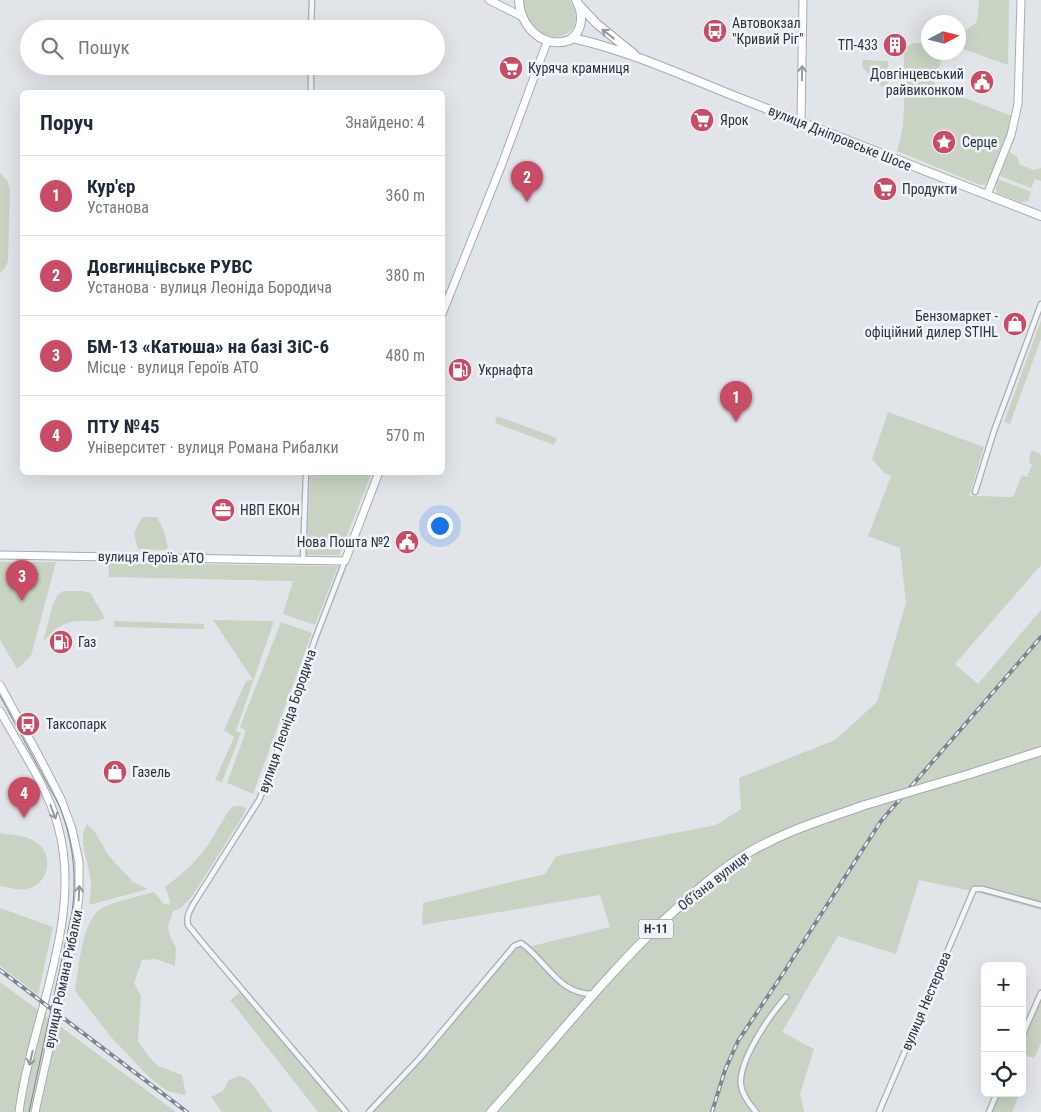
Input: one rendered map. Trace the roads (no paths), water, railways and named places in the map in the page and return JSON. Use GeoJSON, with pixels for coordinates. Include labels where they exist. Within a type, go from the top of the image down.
{"type":"FeatureCollection","features":[{"type":"Feature","properties":{"kind":"main road"},"geometry":{"type":"LineString","coordinates":[[519,0],[522,18],[536,35],[547,42],[563,42],[572,38],[581,23],[578,3]]}},
{"type":"Feature","properties":{"kind":"main road"},"geometry":{"type":"LineString","coordinates":[[578,3],[597,24],[640,59]]}},
{"type":"Feature","properties":{"kind":"main road","name":"вулиця Дніпровське Шосе"},"geometry":{"type":"LineString","coordinates":[[572,38],[640,59],[1041,216]]}},
{"type":"Feature","properties":{"kind":"main road","name":"Обʼїзна вулиця"},"geometry":{"type":"LineString","coordinates":[[491,1112],[636,948],[690,895],[742,857],[792,830],[865,805],[1041,751]]}},
{"type":"Feature","properties":{"kind":"street"},"geometry":{"type":"LineString","coordinates":[[311,20],[312,0]]}},
{"type":"Feature","properties":{"kind":"street"},"geometry":{"type":"LineString","coordinates":[[489,0],[522,18]]}},
{"type":"Feature","properties":{"kind":"street"},"geometry":{"type":"LineString","coordinates":[[801,122],[803,0]]}},
{"type":"Feature","properties":{"kind":"street"},"geometry":{"type":"LineString","coordinates":[[987,195],[1010,135],[1017,110],[1020,74],[1021,0]]}},
{"type":"Feature","properties":{"kind":"street"},"geometry":{"type":"LineString","coordinates":[[445,306],[502,164],[547,42]]}},
{"type":"Feature","properties":{"kind":"street"},"geometry":{"type":"LineString","coordinates":[[311,75],[311,90]]}},
{"type":"Feature","properties":{"kind":"street"},"geometry":{"type":"LineString","coordinates":[[975,492],[994,431],[1041,304]]}},
{"type":"Feature","properties":{"kind":"street"},"geometry":{"type":"LineString","coordinates":[[303,560],[306,475]]}},
{"type":"Feature","properties":{"kind":"street","name":"вулиця Леоніда Бородича"},"geometry":{"type":"LineString","coordinates":[[346,1112],[206,947],[187,921],[194,903],[250,814],[269,776],[315,639],[378,475]]}},
{"type":"Feature","properties":{"kind":"street","name":"вулиця Героїв АТО"},"geometry":{"type":"LineString","coordinates":[[0,555],[345,561]]}},
{"type":"Feature","properties":{"kind":"street","name":"вулиця Романа Рибалки"},"geometry":{"type":"LineString","coordinates":[[0,685],[61,799],[72,829],[79,862],[80,879],[72,948],[35,1112]]}},
{"type":"Feature","properties":{"kind":"street","name":"вулиця Романа Рибалки"},"geometry":{"type":"LineString","coordinates":[[0,711],[47,796],[58,825],[64,857],[66,886],[60,932],[19,1112]]}},
{"type":"Feature","properties":{"kind":"street","name":"вулиця Нестерова"},"geometry":{"type":"LineString","coordinates":[[879,1112],[974,889],[982,888],[1041,905]]}},
{"type":"Feature","properties":{"kind":"street"},"geometry":{"type":"LineString","coordinates":[[369,1112],[419,1059],[514,946],[521,943],[527,947],[552,974],[575,992],[594,994]]}},
{"type":"Feature","properties":{"kind":"street"},"geometry":{"type":"LineString","coordinates":[[1026,1027],[1041,993]]}},
{"type":"Feature","properties":{"kind":"street"},"geometry":{"type":"LineString","coordinates":[[756,1112],[740,1085],[741,1074],[758,1036],[786,996]]}},
{"type":"Feature","properties":{"kind":"street"},"geometry":{"type":"LineString","coordinates":[[989,1112],[995,1097]]}},
{"type":"Feature","properties":{"kind":"tram line"},"geometry":{"type":"LineString","coordinates":[[0,696],[60,807],[71,846],[74,872],[72,912],[29,1112]]}},
{"type":"Feature","properties":{"kind":"railway"},"geometry":{"type":"LineString","coordinates":[[712,1112],[725,1070],[738,1041],[881,821],[1041,637]]}},
{"type":"Feature","properties":{"kind":"railway"},"geometry":{"type":"LineString","coordinates":[[0,970],[187,1112]]}},
{"type":"Feature","properties":{"kind":"place","name":"Автовокзал \"Кривий Ріг\""},"geometry":{"type":"Point","coordinates":[715,31]}},
{"type":"Feature","properties":{"kind":"place","name":"ТП-433"},"geometry":{"type":"Point","coordinates":[895,45]}},
{"type":"Feature","properties":{"kind":"place","name":"Куряча крамниця"},"geometry":{"type":"Point","coordinates":[511,68]}},
{"type":"Feature","properties":{"kind":"place","name":"Довгінцевський райвиконком"},"geometry":{"type":"Point","coordinates":[982,82]}},
{"type":"Feature","properties":{"kind":"place","name":"Ярок"},"geometry":{"type":"Point","coordinates":[702,120]}},
{"type":"Feature","properties":{"kind":"place","name":"Серце"},"geometry":{"type":"Point","coordinates":[944,142]}},
{"type":"Feature","properties":{"kind":"place","name":"Продукти"},"geometry":{"type":"Point","coordinates":[885,189]}},
{"type":"Feature","properties":{"kind":"place","name":"Довгинцівське РУВС"},"geometry":{"type":"Point","coordinates":[527,202]}},
{"type":"Feature","properties":{"kind":"place","name":"Бензомаркет - офіційний дилер STIHL"},"geometry":{"type":"Point","coordinates":[1015,324]}},
{"type":"Feature","properties":{"kind":"place","name":"Укрнафта"},"geometry":{"type":"Point","coordinates":[460,370]}},
{"type":"Feature","properties":{"kind":"place","name":"Кур'єр"},"geometry":{"type":"Point","coordinates":[736,422]}},
{"type":"Feature","properties":{"kind":"place","name":"НВП ЕКОН"},"geometry":{"type":"Point","coordinates":[223,510]}},
{"type":"Feature","properties":{"kind":"place","name":"Нова Пошта №2"},"geometry":{"type":"Point","coordinates":[407,542]}},
{"type":"Feature","properties":{"kind":"place","name":"БМ-13 «Катюша» на базі ЗіС-6"},"geometry":{"type":"Point","coordinates":[22,601]}},
{"type":"Feature","properties":{"kind":"place","name":"Газ"},"geometry":{"type":"Point","coordinates":[61,642]}},
{"type":"Feature","properties":{"kind":"place","name":"Таксопарк"},"geometry":{"type":"Point","coordinates":[28,724]}},
{"type":"Feature","properties":{"kind":"place","name":"Газель"},"geometry":{"type":"Point","coordinates":[115,772]}},
{"type":"Feature","properties":{"kind":"place","name":"ПТУ №45"},"geometry":{"type":"Point","coordinates":[24,818]}}]}
